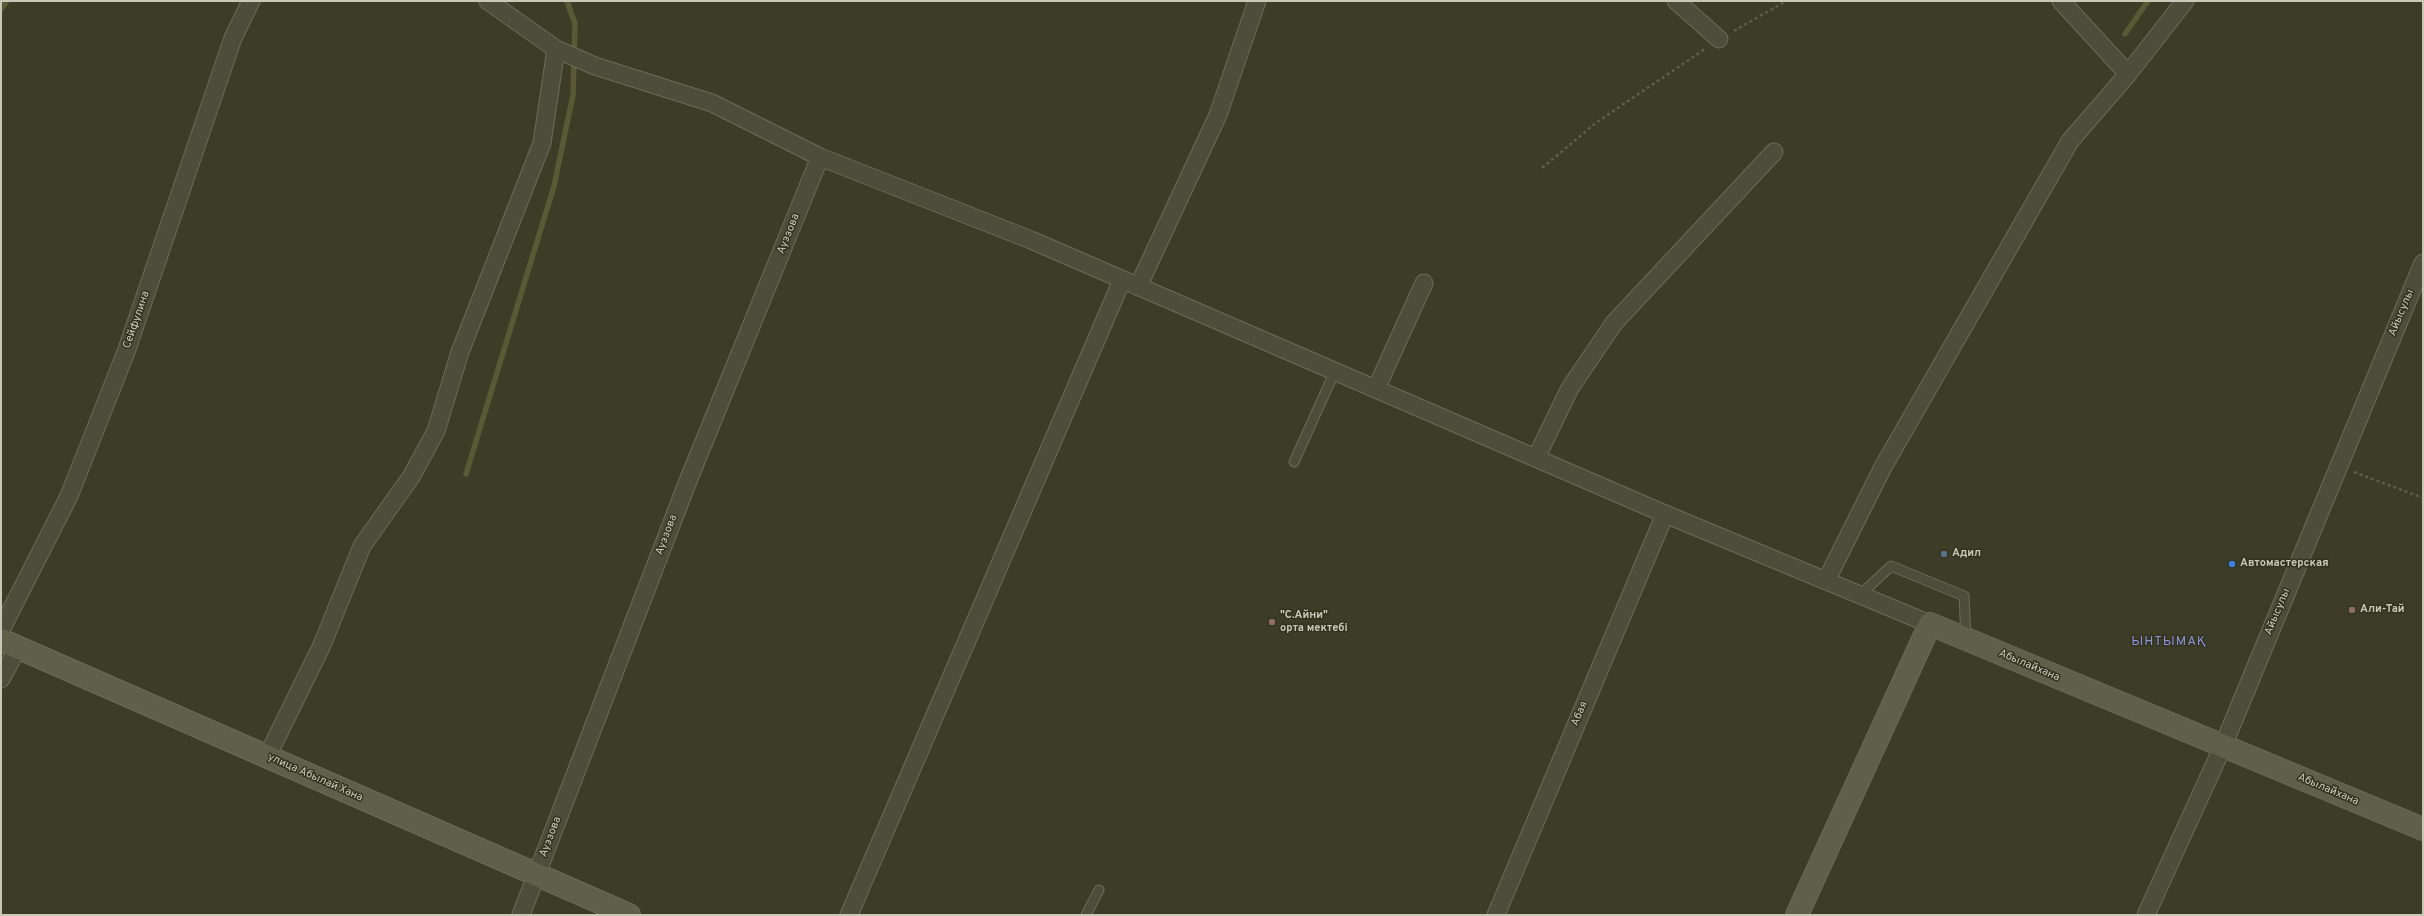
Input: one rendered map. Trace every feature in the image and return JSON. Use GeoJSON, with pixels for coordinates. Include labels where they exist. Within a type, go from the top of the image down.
{"type":"FeatureCollection","features":[{"type":"Feature","properties":{"kind":"main road","name":"Абылайхана"},"geometry":{"type":"LineString","coordinates":[[1930,624],[2423,829]]}},
{"type":"Feature","properties":{"kind":"main road"},"geometry":{"type":"LineString","coordinates":[[1798,915],[1930,624]]}},
{"type":"Feature","properties":{"kind":"main road","name":"улица Абылай Хана"},"geometry":{"type":"LineString","coordinates":[[9,644],[629,915]]}},
{"type":"Feature","properties":{"kind":"street","name":"Сейфулина"},"geometry":{"type":"LineString","coordinates":[[1,630],[75,482],[126,352],[233,38],[251,1]]}},
{"type":"Feature","properties":{"kind":"street"},"geometry":{"type":"LineString","coordinates":[[488,1],[556,50],[595,66],[712,103],[820,157],[1031,240],[1665,514],[1930,624]]}},
{"type":"Feature","properties":{"kind":"street"},"geometry":{"type":"LineString","coordinates":[[1138,287],[1218,115],[1257,1]]}},
{"type":"Feature","properties":{"kind":"street"},"geometry":{"type":"LineString","coordinates":[[1676,1],[1719,39]]}},
{"type":"Feature","properties":{"kind":"street"},"geometry":{"type":"LineString","coordinates":[[2061,1],[2128,74]]}},
{"type":"Feature","properties":{"kind":"street"},"geometry":{"type":"LineString","coordinates":[[1826,581],[1884,467],[2070,141],[2128,74],[2185,1]]}},
{"type":"Feature","properties":{"kind":"street"},"geometry":{"type":"LineString","coordinates":[[267,757],[322,644],[362,546],[411,477],[436,431],[460,352],[542,143],[556,50]]}},
{"type":"Feature","properties":{"kind":"street"},"geometry":{"type":"LineString","coordinates":[[1536,458],[1570,388],[1614,323],[1774,152]]}},
{"type":"Feature","properties":{"kind":"street","name":"Ауэзова"},"geometry":{"type":"LineString","coordinates":[[521,915],[688,481],[820,157]]}},
{"type":"Feature","properties":{"kind":"street","name":"Айысулы"},"geometry":{"type":"LineString","coordinates":[[2146,915],[2223,746],[2423,263]]}},
{"type":"Feature","properties":{"kind":"street"},"geometry":{"type":"LineString","coordinates":[[849,915],[1122,280]]}},
{"type":"Feature","properties":{"kind":"street"},"geometry":{"type":"LineString","coordinates":[[1376,389],[1424,283]]}},
{"type":"Feature","properties":{"kind":"street","name":"Абая"},"geometry":{"type":"LineString","coordinates":[[1496,915],[1665,514]]}},
{"type":"Feature","properties":{"kind":"street"},"geometry":{"type":"LineString","coordinates":[[1,679],[9,644]]}},
{"type":"Feature","properties":{"kind":"lane"},"geometry":{"type":"LineString","coordinates":[[1294,462],[1335,371]]}},
{"type":"Feature","properties":{"kind":"lane"},"geometry":{"type":"LineString","coordinates":[[1860,595],[1891,566],[1964,596],[1966,639]]}},
{"type":"Feature","properties":{"kind":"lane"},"geometry":{"type":"LineString","coordinates":[[1086,915],[1099,890]]}},
{"type":"Feature","properties":{"kind":"path"},"geometry":{"type":"LineString","coordinates":[[1542,168],[1597,122],[1719,39],[1786,1]]}},
{"type":"Feature","properties":{"kind":"path"},"geometry":{"type":"LineString","coordinates":[[2339,466],[2423,498]]}},
{"type":"Feature","properties":{"kind":"waterway"},"geometry":{"type":"LineString","coordinates":[[1,9],[7,1]]}},
{"type":"Feature","properties":{"kind":"waterway"},"geometry":{"type":"LineString","coordinates":[[466,474],[554,186],[573,95],[575,24],[567,1]]}},
{"type":"Feature","properties":{"kind":"waterway"},"geometry":{"type":"LineString","coordinates":[[2125,34],[2148,1]]}},
{"type":"Feature","properties":{"kind":"place","name":"Адил"},"geometry":{"type":"Point","coordinates":[1944,554]}},
{"type":"Feature","properties":{"kind":"place","name":"Автомастерская"},"geometry":{"type":"Point","coordinates":[2232,564]}},
{"type":"Feature","properties":{"kind":"place","name":"Али-Тай"},"geometry":{"type":"Point","coordinates":[2352,610]}},
{"type":"Feature","properties":{"kind":"place","name":"\"С.Айни\" орта мектебі"},"geometry":{"type":"Point","coordinates":[1272,622]}},
{"type":"Feature","properties":{"kind":"district","name":"ЫНТЫМАҚ"},"geometry":{"type":"Point","coordinates":[2169,642]}}]}
